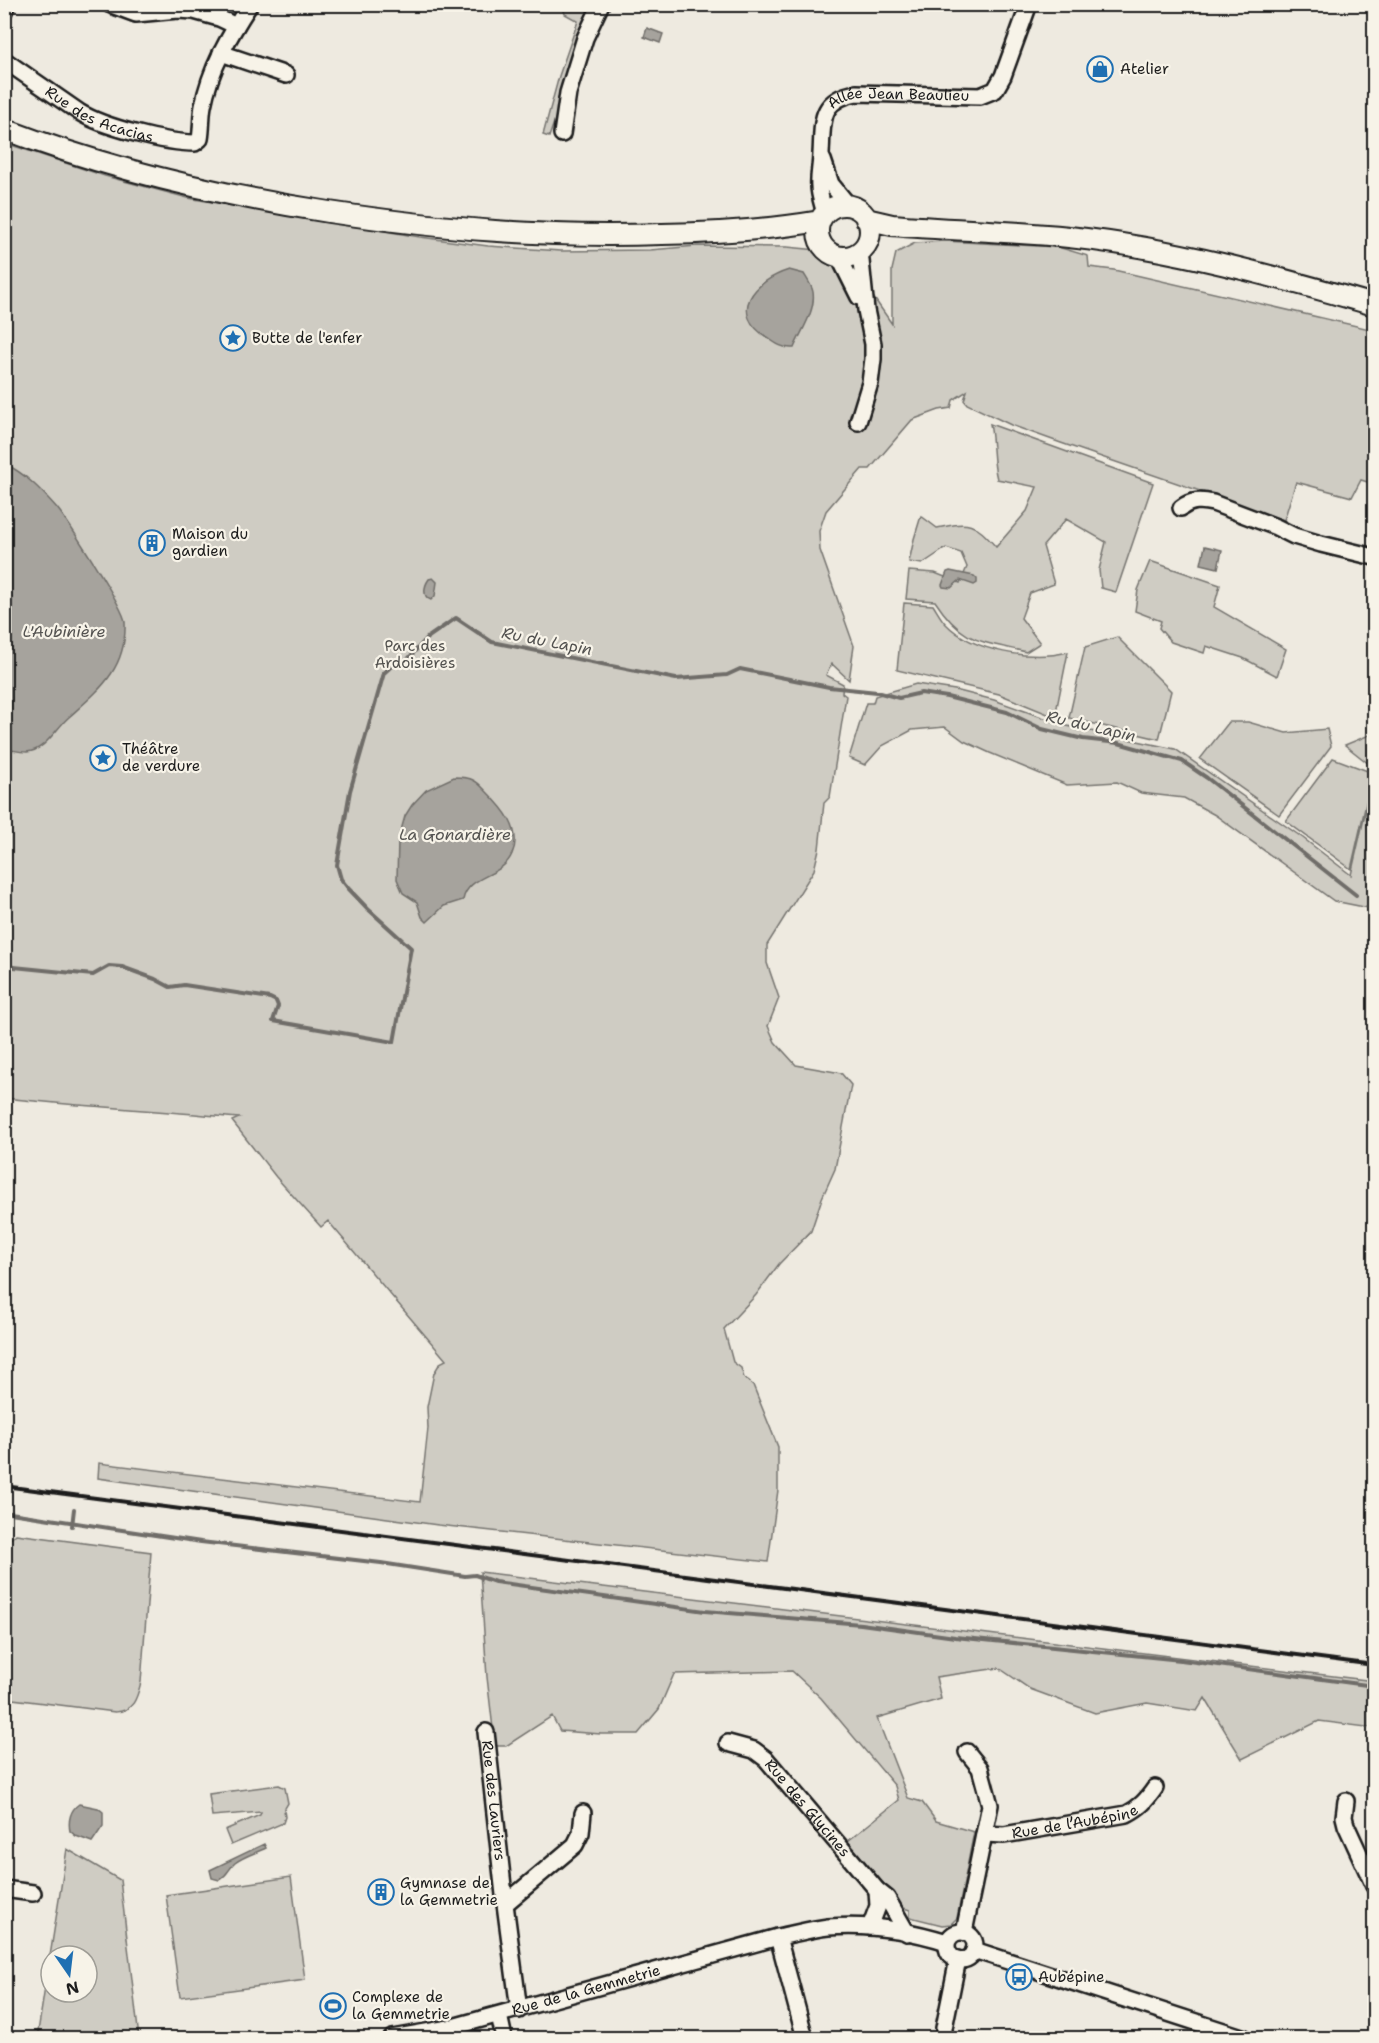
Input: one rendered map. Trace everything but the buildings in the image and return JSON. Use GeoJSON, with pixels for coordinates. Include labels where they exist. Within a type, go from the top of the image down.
{"type":"FeatureCollection","features":[{"type":"Feature","properties":{"kind":"main road"},"geometry":{"type":"LineString","coordinates":[[4,129],[95,160],[190,186],[283,205],[456,229],[549,236],[620,236],[736,231],[823,218]]}},
{"type":"Feature","properties":{"kind":"main road"},"geometry":{"type":"LineString","coordinates":[[864,247],[869,226],[862,213],[849,206],[840,206],[832,209],[823,218],[818,229],[821,243],[825,249],[838,257],[846,257],[892,235],[938,229]]}},
{"type":"Feature","properties":{"kind":"main road"},"geometry":{"type":"LineString","coordinates":[[866,219],[892,225],[1043,235],[1130,246],[1213,262],[1374,305]]}},
{"type":"Feature","properties":{"kind":"main road"},"geometry":{"type":"LineString","coordinates":[[736,231],[795,236],[821,243]]}},
{"type":"Feature","properties":{"kind":"street"},"geometry":{"type":"LineString","coordinates":[[4,11],[8,4]]}},
{"type":"Feature","properties":{"kind":"street"},"geometry":{"type":"LineString","coordinates":[[109,4],[136,14],[178,9],[194,11],[219,18],[236,26]]}},
{"type":"Feature","properties":{"kind":"street"},"geometry":{"type":"LineString","coordinates":[[250,4],[221,53],[286,75]]}},
{"type":"Feature","properties":{"kind":"street"},"geometry":{"type":"LineString","coordinates":[[562,134],[568,93],[582,49],[601,4]]}},
{"type":"Feature","properties":{"kind":"street","name":"Allée Jean Beaulieu"},"geometry":{"type":"LineString","coordinates":[[823,218],[819,188],[821,129],[824,114],[831,103],[843,96],[856,93],[980,96],[995,90],[1003,76],[1029,4]]}},
{"type":"Feature","properties":{"kind":"street","name":"Rue des Acacias"},"geometry":{"type":"LineString","coordinates":[[4,60],[92,119],[166,141],[195,143],[200,136],[203,107],[211,77],[221,53]]}},
{"type":"Feature","properties":{"kind":"street","name":"Allée Jean Beaulieu"},"geometry":{"type":"LineString","coordinates":[[821,153],[831,184],[849,206]]}},
{"type":"Feature","properties":{"kind":"street"},"geometry":{"type":"LineString","coordinates":[[864,247],[866,310]]}},
{"type":"Feature","properties":{"kind":"street"},"geometry":{"type":"LineString","coordinates":[[838,257],[866,310],[871,329],[873,359],[870,383],[858,422]]}},
{"type":"Feature","properties":{"kind":"street"},"geometry":{"type":"LineString","coordinates":[[1181,508],[1192,501],[1203,500],[1294,536],[1374,557]]}},
{"type":"Feature","properties":{"kind":"street","name":"Rue des Lauriers"},"geometry":{"type":"LineString","coordinates":[[486,1732],[519,2010]]}},
{"type":"Feature","properties":{"kind":"street","name":"Rue des Glycines"},"geometry":{"type":"LineString","coordinates":[[728,1743],[754,1750],[766,1759],[877,1890],[887,1898],[907,1933]]}},
{"type":"Feature","properties":{"kind":"street","name":"Rue de l’Aubépine"},"geometry":{"type":"LineString","coordinates":[[964,1932],[990,1806],[980,1768],[967,1752]]}},
{"type":"Feature","properties":{"kind":"street","name":"Rue de l’Aubépine"},"geometry":{"type":"LineString","coordinates":[[984,1834],[1004,1834],[1127,1814],[1145,1802],[1155,1788]]}},
{"type":"Feature","properties":{"kind":"street"},"geometry":{"type":"LineString","coordinates":[[1346,1802],[1344,1817],[1346,1825],[1374,1887]]}},
{"type":"Feature","properties":{"kind":"street"},"geometry":{"type":"LineString","coordinates":[[505,1904],[575,1845],[581,1833],[583,1813]]}},
{"type":"Feature","properties":{"kind":"street"},"geometry":{"type":"LineString","coordinates":[[4,1889],[33,1893]]}},
{"type":"Feature","properties":{"kind":"street"},"geometry":{"type":"LineString","coordinates":[[870,1927],[878,1906],[877,1890]]}},
{"type":"Feature","properties":{"kind":"street","name":"Rue de la Gemmetrie"},"geometry":{"type":"LineString","coordinates":[[392,2038],[450,2028],[778,1937],[826,1927],[870,1927],[927,1936],[947,1942]]}},
{"type":"Feature","properties":{"kind":"street"},"geometry":{"type":"LineString","coordinates":[[964,1932],[974,1941],[974,1950],[966,1959],[954,1958],[948,1952],[947,1942],[955,1933],[964,1932]]}},
{"type":"Feature","properties":{"kind":"street"},"geometry":{"type":"LineString","coordinates":[[778,1937],[805,2038]]}},
{"type":"Feature","properties":{"kind":"street"},"geometry":{"type":"LineString","coordinates":[[974,1950],[1245,2038]]}},
{"type":"Feature","properties":{"kind":"street"},"geometry":{"type":"LineString","coordinates":[[944,2038],[958,1959]]}},
{"type":"Feature","properties":{"kind":"street"},"geometry":{"type":"LineString","coordinates":[[499,2015],[504,2038]]}},
{"type":"Feature","properties":{"kind":"green space"},"geometry":{"type":"Polygon","coordinates":[[[562,5],[596,5],[549,137],[543,135],[559,76],[578,21],[565,14],[562,5]]]}},
{"type":"Feature","properties":{"kind":"green space","name":"Parc des Ardoisières"},"geometry":{"type":"Polygon","coordinates":[[[5,143],[105,176],[188,198],[420,237],[488,246],[561,251],[650,250],[697,246],[787,247],[828,251],[856,272],[892,324],[892,270],[896,253],[915,243],[944,241],[1058,247],[1088,256],[1089,267],[1114,270],[1374,330],[1374,484],[1361,480],[1352,497],[1296,482],[1284,520],[1011,425],[967,404],[964,400],[967,391],[953,400],[951,408],[912,420],[870,469],[862,469],[826,511],[819,531],[820,550],[854,646],[849,680],[832,664],[826,675],[843,684],[842,693],[846,696],[830,797],[824,803],[819,849],[814,870],[767,945],[767,963],[779,998],[768,1026],[775,1042],[796,1065],[841,1073],[851,1085],[835,1169],[811,1231],[779,1264],[756,1295],[724,1329],[733,1362],[741,1368],[744,1378],[753,1385],[778,1447],[778,1490],[768,1562],[438,1525],[98,1478],[99,1463],[420,1502],[428,1428],[427,1407],[434,1373],[440,1363],[446,1360],[328,1221],[321,1227],[276,1177],[232,1121],[239,1118],[5,1098],[5,143]]]}},
{"type":"Feature","properties":{"kind":"green space"},"geometry":{"type":"Polygon","coordinates":[[[990,424],[1153,483],[1116,592],[1101,588],[1099,570],[1106,542],[1066,519],[1043,546],[1054,584],[1030,593],[1021,618],[1040,643],[1026,652],[985,642],[964,633],[945,615],[935,601],[906,599],[909,571],[935,573],[960,583],[967,567],[961,553],[946,548],[922,564],[909,562],[921,516],[937,528],[964,524],[976,528],[996,547],[1027,511],[1037,487],[997,479],[990,424]]]}},
{"type":"Feature","properties":{"kind":"green space"},"geometry":{"type":"Polygon","coordinates":[[[1150,561],[1220,585],[1214,607],[1286,649],[1277,676],[1243,658],[1206,646],[1204,653],[1171,642],[1159,628],[1161,621],[1135,611],[1138,590],[1150,561]]]}},
{"type":"Feature","properties":{"kind":"green space"},"geometry":{"type":"Polygon","coordinates":[[[904,603],[933,605],[944,622],[958,634],[987,648],[1038,655],[1068,652],[1055,717],[999,694],[897,670],[904,603]]]}},
{"type":"Feature","properties":{"kind":"green space"},"geometry":{"type":"Polygon","coordinates":[[[1117,637],[1171,691],[1159,739],[1069,718],[1085,647],[1117,637]]]}},
{"type":"Feature","properties":{"kind":"green space"},"geometry":{"type":"Polygon","coordinates":[[[916,684],[955,690],[994,700],[1067,726],[1175,749],[1303,838],[1351,875],[1374,775],[1374,909],[1334,901],[1215,815],[1184,798],[1141,793],[1117,782],[1067,785],[964,741],[945,727],[912,730],[882,746],[865,765],[849,758],[866,703],[873,703],[875,696],[916,684]]]}},
{"type":"Feature","properties":{"kind":"green space"},"geometry":{"type":"Polygon","coordinates":[[[1229,722],[1248,722],[1286,733],[1327,729],[1331,746],[1279,815],[1200,759],[1229,722]]]}},
{"type":"Feature","properties":{"kind":"green space"},"geometry":{"type":"Polygon","coordinates":[[[1374,733],[1374,768],[1345,745],[1374,733]]]}},
{"type":"Feature","properties":{"kind":"green space"},"geometry":{"type":"Polygon","coordinates":[[[1333,758],[1373,773],[1351,869],[1286,821],[1333,758]]]}},
{"type":"Feature","properties":{"kind":"green space"},"geometry":{"type":"Polygon","coordinates":[[[16,1534],[151,1552],[141,1682],[134,1703],[127,1709],[115,1712],[5,1698],[5,1544],[16,1534]]]}},
{"type":"Feature","properties":{"kind":"green space"},"geometry":{"type":"Polygon","coordinates":[[[480,1572],[1374,1681],[1374,1728],[1319,1721],[1242,1759],[1205,1698],[1197,1711],[1147,1703],[1095,1713],[1030,1689],[999,1668],[936,1677],[941,1699],[877,1718],[908,1798],[922,1802],[936,1821],[974,1832],[957,1918],[951,1924],[942,1925],[910,1917],[910,1910],[901,1907],[848,1841],[899,1800],[895,1786],[821,1698],[792,1671],[674,1674],[659,1709],[638,1734],[560,1731],[552,1716],[506,1746],[495,1746],[487,1677],[480,1572]]]}},
{"type":"Feature","properties":{"kind":"green space"},"geometry":{"type":"Polygon","coordinates":[[[279,1785],[285,1788],[288,1803],[284,1810],[283,1823],[231,1845],[225,1830],[260,1815],[261,1812],[212,1816],[209,1794],[279,1785]]]}},
{"type":"Feature","properties":{"kind":"green space"},"geometry":{"type":"Polygon","coordinates":[[[67,1849],[120,1880],[139,2038],[37,2038],[42,2004],[99,2004],[99,1944],[52,1944],[67,1849]]]}},
{"type":"Feature","properties":{"kind":"green space"},"geometry":{"type":"Polygon","coordinates":[[[291,1877],[305,1980],[180,1997],[166,1895],[291,1877]]]}},
{"type":"Feature","properties":{"kind":"water"},"geometry":{"type":"Polygon","coordinates":[[[647,28],[663,34],[660,43],[644,37],[647,28]]]}},
{"type":"Feature","properties":{"kind":"water"},"geometry":{"type":"Polygon","coordinates":[[[789,270],[804,274],[813,292],[810,314],[794,348],[777,344],[756,328],[749,318],[747,308],[756,289],[776,275],[789,270]]]}},
{"type":"Feature","properties":{"kind":"water","name":"L'Aubinière"},"geometry":{"type":"Polygon","coordinates":[[[5,464],[26,477],[57,508],[84,547],[125,622],[121,653],[109,677],[45,743],[27,752],[5,749],[5,464]]]}},
{"type":"Feature","properties":{"kind":"water"},"geometry":{"type":"Polygon","coordinates":[[[1205,546],[1222,550],[1218,568],[1201,564],[1205,546]]]}},
{"type":"Feature","properties":{"kind":"water"},"geometry":{"type":"Polygon","coordinates":[[[947,572],[974,576],[977,583],[974,585],[960,580],[951,588],[943,587],[947,572]]]}},
{"type":"Feature","properties":{"kind":"water"},"geometry":{"type":"Polygon","coordinates":[[[433,578],[437,582],[435,596],[431,600],[426,596],[425,591],[429,579],[433,578]]]}},
{"type":"Feature","properties":{"kind":"water","name":"La Gonardière"},"geometry":{"type":"Polygon","coordinates":[[[454,777],[475,781],[499,805],[510,820],[515,845],[512,854],[501,868],[471,885],[463,900],[444,906],[427,922],[422,917],[417,902],[403,893],[397,879],[398,841],[405,816],[412,805],[426,790],[454,777]]]}},
{"type":"Feature","properties":{"kind":"water"},"geometry":{"type":"Polygon","coordinates":[[[79,1804],[98,1808],[103,1812],[103,1826],[92,1842],[70,1831],[70,1816],[79,1804]]]}},
{"type":"Feature","properties":{"kind":"water"},"geometry":{"type":"Polygon","coordinates":[[[264,1844],[266,1848],[246,1856],[233,1865],[219,1880],[212,1878],[210,1870],[264,1844]]]}},
{"type":"Feature","properties":{"kind":"waterway","name":"Ru du Lapin"},"geometry":{"type":"LineString","coordinates":[[4,966],[93,975],[109,966],[122,967],[170,987],[184,985],[270,998],[276,1001],[278,1006],[273,1021],[394,1042],[411,948],[348,888],[341,879],[337,865],[350,791],[384,673],[395,663],[407,660],[427,638],[456,618],[492,642],[676,679],[727,675],[740,669],[829,687],[877,692],[899,698],[921,693],[947,697],[1007,712],[1042,729],[1083,739],[1118,743],[1182,761],[1356,895]]}},
{"type":"Feature","properties":{"kind":"waterway"},"geometry":{"type":"LineString","coordinates":[[72,1526],[74,1509]]}},
{"type":"Feature","properties":{"kind":"waterway"},"geometry":{"type":"LineString","coordinates":[[4,1512],[201,1542],[381,1563],[465,1576],[475,1575],[495,1582],[705,1611],[861,1624],[955,1637],[1181,1660],[1374,1686]]}},
{"type":"Feature","properties":{"kind":"railway"},"geometry":{"type":"LineString","coordinates":[[4,1486],[1374,1665]]}},
{"type":"Feature","properties":{"kind":"place","name":"Atelier"},"geometry":{"type":"Point","coordinates":[1100,69]}},
{"type":"Feature","properties":{"kind":"place","name":"Butte de l'enfer"},"geometry":{"type":"Point","coordinates":[233,338]}},
{"type":"Feature","properties":{"kind":"place","name":"Maison du gardien"},"geometry":{"type":"Point","coordinates":[152,543]}},
{"type":"Feature","properties":{"kind":"place","name":"Théâtre de verdure"},"geometry":{"type":"Point","coordinates":[103,758]}},
{"type":"Feature","properties":{"kind":"place","name":"Gymnase de la Gemmetrie"},"geometry":{"type":"Point","coordinates":[381,1892]}},
{"type":"Feature","properties":{"kind":"place","name":"Aubépine"},"geometry":{"type":"Point","coordinates":[1019,1977]}},
{"type":"Feature","properties":{"kind":"place","name":"Complexe de la Gemmetrie"},"geometry":{"type":"Point","coordinates":[333,2006]}}]}
